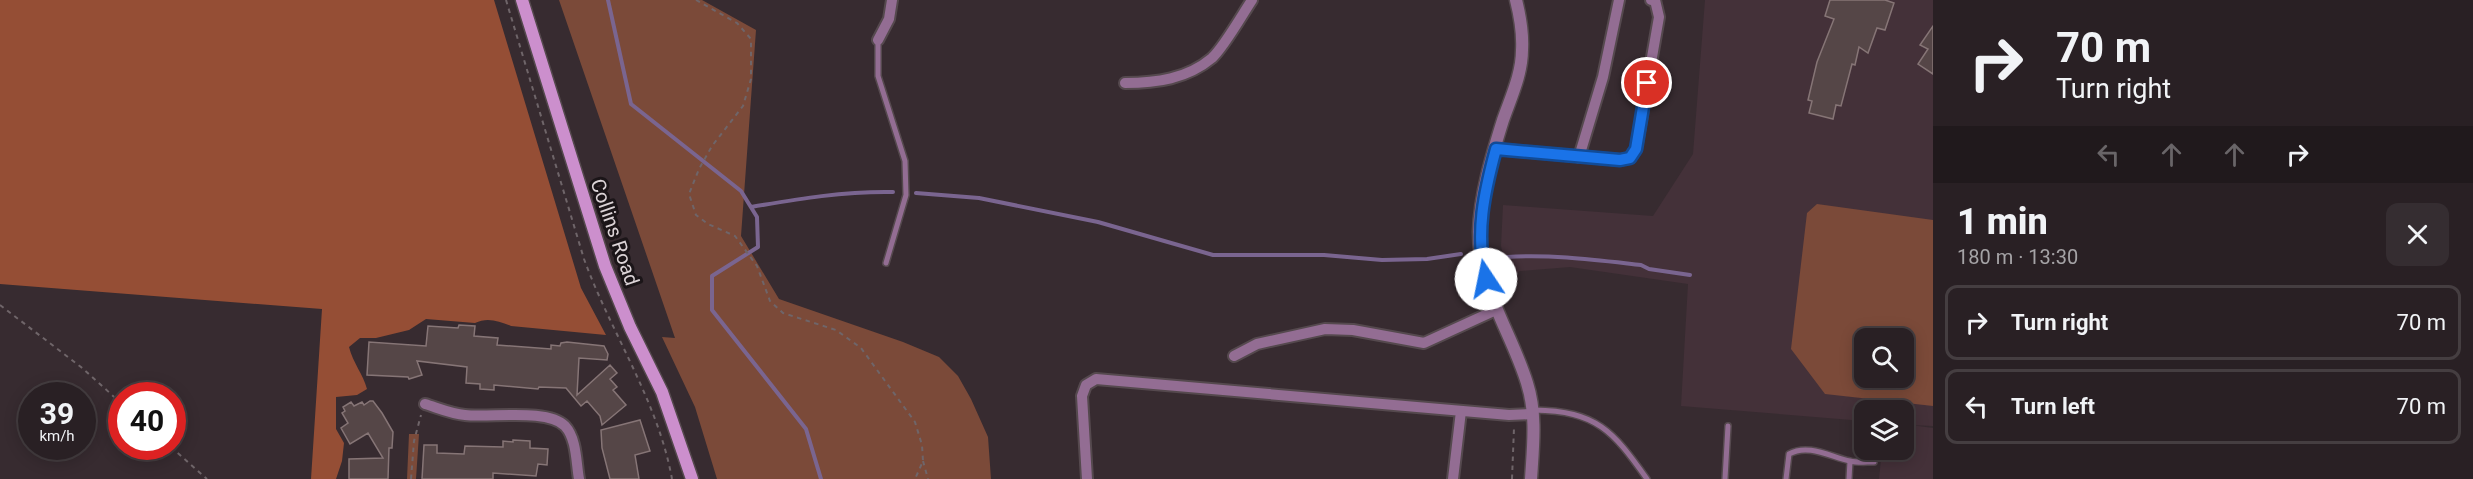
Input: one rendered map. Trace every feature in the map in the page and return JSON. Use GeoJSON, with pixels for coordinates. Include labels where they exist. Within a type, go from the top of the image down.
{"type":"FeatureCollection","features":[{"type":"Feature","properties":{"kind":"main road","name":"Collins Road"},"geometry":{"type":"LineString","coordinates":[[522,0],[605,266],[626,318],[662,392],[690,476]]}},
{"type":"Feature","properties":{"kind":"street"},"geometry":{"type":"LineString","coordinates":[[878,40],[889,19],[891,0]]}},
{"type":"Feature","properties":{"kind":"street"},"geometry":{"type":"LineString","coordinates":[[1125,83],[1153,83],[1173,79],[1213,57],[1252,0]]}},
{"type":"Feature","properties":{"kind":"street"},"geometry":{"type":"LineString","coordinates":[[1516,0],[1522,51],[1515,89],[1485,188],[1479,229],[1482,264],[1496,310],[1527,384],[1533,412],[1531,479]]}},
{"type":"Feature","properties":{"kind":"street"},"geometry":{"type":"LineString","coordinates":[[1579,157],[1603,77],[1619,0]]}},
{"type":"Feature","properties":{"kind":"street"},"geometry":{"type":"LineString","coordinates":[[1496,149],[1620,160],[1630,158],[1636,149],[1659,17],[1655,0],[1651,0]]}},
{"type":"Feature","properties":{"kind":"street"},"geometry":{"type":"LineString","coordinates":[[1234,356],[1257,344],[1325,329],[1353,330],[1424,343],[1496,310]]}},
{"type":"Feature","properties":{"kind":"street"},"geometry":{"type":"LineString","coordinates":[[1087,479],[1082,396],[1086,385],[1096,379],[1461,411],[1514,415],[1533,412]]}},
{"type":"Feature","properties":{"kind":"street"},"geometry":{"type":"LineString","coordinates":[[425,404],[466,416],[543,416],[557,420],[564,424],[572,437],[579,479]]}},
{"type":"Feature","properties":{"kind":"street"},"geometry":{"type":"LineString","coordinates":[[1453,479],[1461,411]]}},
{"type":"Feature","properties":{"kind":"lane"},"geometry":{"type":"LineString","coordinates":[[878,40],[878,76],[905,161],[906,195],[886,263]]}},
{"type":"Feature","properties":{"kind":"lane"},"geometry":{"type":"LineString","coordinates":[[1533,412],[1575,414],[1606,428],[1622,444],[1647,479]]}},
{"type":"Feature","properties":{"kind":"lane"},"geometry":{"type":"LineString","coordinates":[[1725,479],[1728,426]]}},
{"type":"Feature","properties":{"kind":"lane"},"geometry":{"type":"LineString","coordinates":[[1786,479],[1790,454],[1797,450],[1830,453],[1850,461],[1874,462]]}},
{"type":"Feature","properties":{"kind":"lane"},"geometry":{"type":"LineString","coordinates":[[1849,479],[1850,461]]}},
{"type":"Feature","properties":{"kind":"path"},"geometry":{"type":"LineString","coordinates":[[506,0],[584,260],[596,291],[655,417],[672,479]]}},
{"type":"Feature","properties":{"kind":"path"},"geometry":{"type":"LineString","coordinates":[[696,0],[737,23],[751,39],[751,80],[743,106],[712,146],[689,194],[696,215],[708,224],[735,236],[757,266],[770,301],[783,313],[836,330],[861,348],[915,422],[928,479]]}},
{"type":"Feature","properties":{"kind":"path"},"geometry":{"type":"LineString","coordinates":[[0,305],[108,392]]}},
{"type":"Feature","properties":{"kind":"path"},"geometry":{"type":"LineString","coordinates":[[411,479],[414,441],[425,404]]}},
{"type":"Feature","properties":{"kind":"path"},"geometry":{"type":"LineString","coordinates":[[1512,479],[1514,415]]}},
{"type":"Feature","properties":{"kind":"path"},"geometry":{"type":"LineString","coordinates":[[186,460],[207,479]]}},
{"type":"Feature","properties":{"kind":"path"},"geometry":{"type":"LineString","coordinates":[[915,479],[923,461]]}},
{"type":"Feature","properties":{"kind":"shaded area"},"geometry":{"type":"Polygon","coordinates":[[[0,0],[494,0],[581,288],[606,335],[511,326],[493,320],[475,323],[426,319],[409,330],[376,338],[360,338],[349,347],[367,389],[357,395],[336,397],[336,429],[344,443],[342,461],[336,479],[311,479],[322,309],[0,284],[0,0]]]}},
{"type":"Feature","properties":{"kind":"shaded area"},"geometry":{"type":"Polygon","coordinates":[[[559,0],[702,0],[756,30],[741,236],[779,299],[903,342],[939,357],[958,376],[988,437],[991,479],[717,479],[695,407],[662,337],[675,338],[559,0]]]}},
{"type":"Feature","properties":{"kind":"shaded area"},"geometry":{"type":"Polygon","coordinates":[[[1705,0],[1933,0],[1933,426],[1914,425],[1914,400],[1854,400],[1854,420],[1681,406],[1688,284],[1570,267],[1520,271],[1508,277],[1501,246],[1503,205],[1653,216],[1693,154],[1705,0]]]}},
{"type":"Feature","properties":{"kind":"shaded area"},"geometry":{"type":"Polygon","coordinates":[[[1817,204],[1933,220],[1933,406],[1914,404],[1914,400],[1879,400],[1825,394],[1791,349],[1807,213],[1817,204]]]}},
{"type":"Feature","properties":{"kind":"shaded area"},"geometry":{"type":"Polygon","coordinates":[[[1914,425],[1933,428],[1933,479],[1879,479],[1881,460],[1914,460],[1914,425]]]}},
{"type":"Feature","properties":{"kind":"shaded area"},"geometry":{"type":"Polygon","coordinates":[[[409,434],[419,434],[416,479],[407,479],[409,434]]]}},
{"type":"Feature","properties":{"kind":"building"},"geometry":{"type":"Polygon","coordinates":[[[1830,0],[1885,0],[1894,3],[1885,30],[1877,28],[1868,53],[1859,47],[1841,106],[1836,105],[1833,119],[1809,113],[1812,101],[1808,100],[1817,62],[1834,19],[1825,16],[1830,0]]]}},
{"type":"Feature","properties":{"kind":"building"},"geometry":{"type":"Polygon","coordinates":[[[1933,26],[1933,74],[1918,64],[1928,49],[1920,45],[1933,26]]]}},
{"type":"Feature","properties":{"kind":"building"},"geometry":{"type":"Polygon","coordinates":[[[459,325],[475,326],[474,336],[498,338],[497,345],[551,349],[551,345],[560,346],[561,343],[567,342],[604,346],[608,354],[607,360],[579,358],[577,395],[610,365],[617,373],[610,379],[617,387],[613,390],[626,405],[602,425],[600,416],[587,401],[581,406],[566,388],[539,387],[538,389],[494,385],[494,390],[480,389],[480,384],[466,383],[467,367],[417,361],[422,375],[409,379],[408,377],[367,375],[369,342],[426,346],[428,326],[458,328],[459,325]]]}},
{"type":"Feature","properties":{"kind":"building"},"geometry":{"type":"Polygon","coordinates":[[[373,401],[382,413],[393,432],[392,448],[389,448],[388,479],[349,479],[349,459],[383,458],[368,433],[350,444],[341,428],[348,423],[342,413],[345,411],[343,407],[351,402],[354,406],[362,402],[364,405],[373,401]]]}},
{"type":"Feature","properties":{"kind":"building"},"geometry":{"type":"Polygon","coordinates":[[[640,420],[650,451],[635,455],[639,479],[610,479],[602,448],[601,430],[640,420]]]}},
{"type":"Feature","properties":{"kind":"building"},"geometry":{"type":"Polygon","coordinates":[[[513,440],[530,441],[530,448],[548,449],[547,465],[538,464],[536,476],[493,473],[493,479],[422,479],[424,445],[437,445],[437,453],[464,454],[465,446],[503,447],[503,441],[513,442],[513,440]]]}},
{"type":"Feature","properties":{"kind":"waterway"},"geometry":{"type":"LineString","coordinates":[[608,0],[631,104],[741,191],[757,217],[758,247],[712,276],[712,310],[806,429],[821,479]]}},
{"type":"Feature","properties":{"kind":"waterway"},"geometry":{"type":"LineString","coordinates":[[751,207],[839,194],[893,192]]}},
{"type":"Feature","properties":{"kind":"waterway"},"geometry":{"type":"LineString","coordinates":[[916,193],[979,198],[1098,222],[1213,255],[1324,255],[1382,260],[1427,259],[1461,254]]}},
{"type":"Feature","properties":{"kind":"waterway"},"geometry":{"type":"LineString","coordinates":[[1507,257],[1590,259],[1641,265],[1649,269],[1690,275]]}},
{"type":"Feature","properties":{"kind":"route"},"geometry":{"type":"LineString","coordinates":[[1486,279],[1482,264],[1479,229],[1485,188],[1496,149],[1620,160],[1630,158],[1636,149],[1647,83]]}}]}
